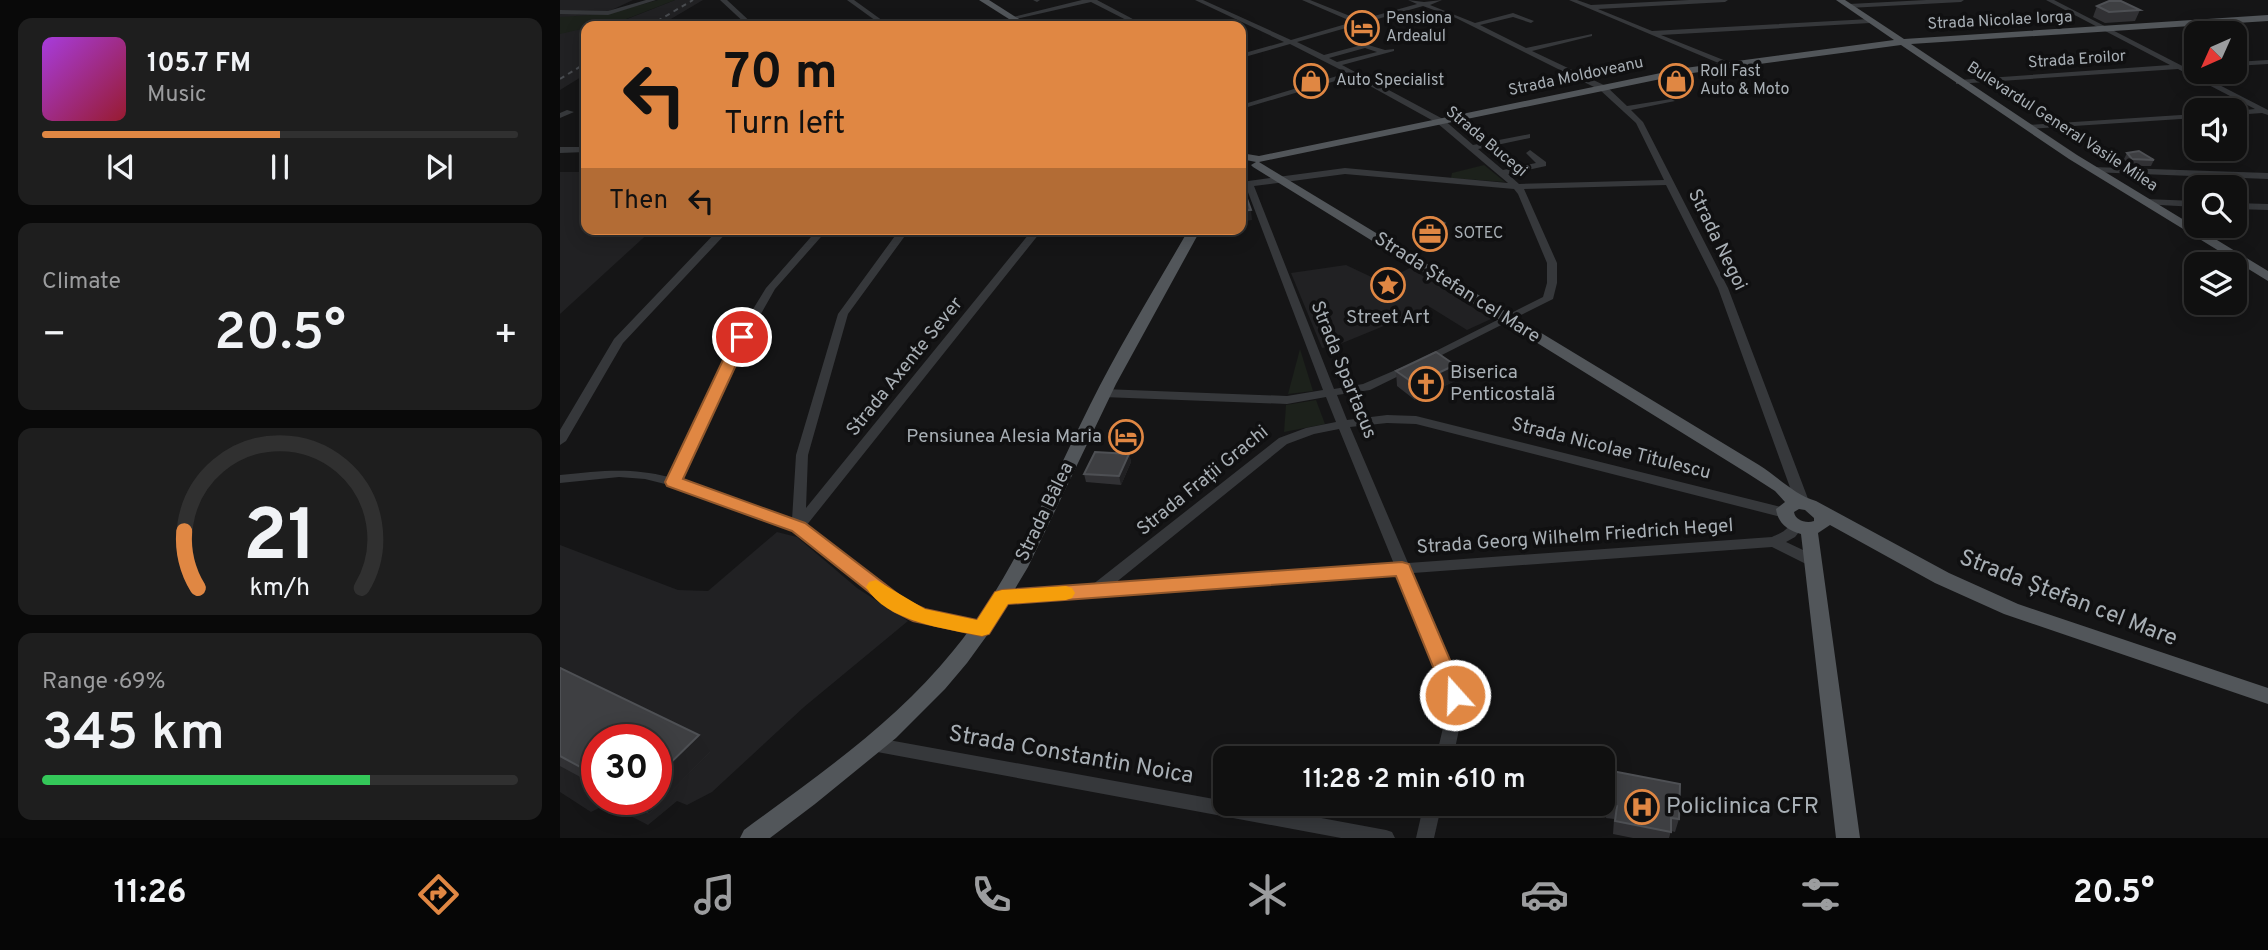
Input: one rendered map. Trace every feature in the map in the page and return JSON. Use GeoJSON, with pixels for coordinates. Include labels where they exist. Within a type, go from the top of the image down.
{"type":"FeatureCollection","features":[{"type":"Feature","properties":{"kind":"main road"},"geometry":{"type":"LineString","coordinates":[[983,0],[1009,21]]}},
{"type":"Feature","properties":{"kind":"main road","name":"Bulevardul General Vasile Milea"},"geometry":{"type":"LineString","coordinates":[[1840,0],[2093,170],[2268,277]]}},
{"type":"Feature","properties":{"kind":"main road","name":"Strada Nicolae Iorga"},"geometry":{"type":"LineString","coordinates":[[1902,43],[2268,19]]}},
{"type":"Feature","properties":{"kind":"main road","name":"Strada Moldoveanu"},"geometry":{"type":"LineString","coordinates":[[1246,166],[1440,121],[1602,88],[1728,65],[1902,43]]}},
{"type":"Feature","properties":{"kind":"main road"},"geometry":{"type":"LineString","coordinates":[[1246,158],[1258,162]]}},
{"type":"Feature","properties":{"kind":"main road","name":"Strada Ștefan cel Mare"},"geometry":{"type":"LineString","coordinates":[[1258,162],[1282,180],[1772,481],[1802,514],[2011,609],[2268,696]]}},
{"type":"Feature","properties":{"kind":"main road","name":"Strada Bâlea"},"geometry":{"type":"LineString","coordinates":[[752,838],[872,744],[934,687],[982,628],[1002,597],[1103,393],[1192,235]]}},
{"type":"Feature","properties":{"kind":"main road"},"geometry":{"type":"LineString","coordinates":[[1802,514],[1813,561],[1848,838]]}},
{"type":"Feature","properties":{"kind":"street"},"geometry":{"type":"LineString","coordinates":[[560,12],[608,13],[653,0]]}},
{"type":"Feature","properties":{"kind":"street"},"geometry":{"type":"LineString","coordinates":[[723,0],[746,21]]}},
{"type":"Feature","properties":{"kind":"street"},"geometry":{"type":"LineString","coordinates":[[850,0],[880,21]]}},
{"type":"Feature","properties":{"kind":"street"},"geometry":{"type":"LineString","coordinates":[[1013,21],[1074,1],[1091,0],[1133,21]]}},
{"type":"Feature","properties":{"kind":"street","name":"Strada Bucegi"},"geometry":{"type":"LineString","coordinates":[[1198,0],[1245,21]]}},
{"type":"Feature","properties":{"kind":"street"},"geometry":{"type":"LineString","coordinates":[[1305,0],[1360,23]]}},
{"type":"Feature","properties":{"kind":"street","name":"Strada Negoi"},"geometry":{"type":"LineString","coordinates":[[1410,0],[1473,24],[1602,88],[1642,126],[1723,288],[1802,514]]}},
{"type":"Feature","properties":{"kind":"street"},"geometry":{"type":"LineString","coordinates":[[1246,55],[1439,0]]}},
{"type":"Feature","properties":{"kind":"street"},"geometry":{"type":"LineString","coordinates":[[1572,0],[1728,65]]}},
{"type":"Feature","properties":{"kind":"street"},"geometry":{"type":"LineString","coordinates":[[1589,7],[1725,0]]}},
{"type":"Feature","properties":{"kind":"street"},"geometry":{"type":"LineString","coordinates":[[1849,6],[1961,0]]}},
{"type":"Feature","properties":{"kind":"street"},"geometry":{"type":"LineString","coordinates":[[2049,0],[2267,112]]}},
{"type":"Feature","properties":{"kind":"street"},"geometry":{"type":"LineString","coordinates":[[1473,24],[1515,15],[1531,21]]}},
{"type":"Feature","properties":{"kind":"street","name":"Strada Bucegi"},"geometry":{"type":"LineString","coordinates":[[1246,21],[1337,64],[1440,121],[1517,187],[1552,263],[1552,283],[1544,304],[1510,320]]}},
{"type":"Feature","properties":{"kind":"street"},"geometry":{"type":"LineString","coordinates":[[1652,33],[1870,21]]}},
{"type":"Feature","properties":{"kind":"street"},"geometry":{"type":"LineString","coordinates":[[1526,50],[1590,35]]}},
{"type":"Feature","properties":{"kind":"street"},"geometry":{"type":"LineString","coordinates":[[1323,57],[1365,46],[1383,51]]}},
{"type":"Feature","properties":{"kind":"street"},"geometry":{"type":"LineString","coordinates":[[1337,64],[1392,50]]}},
{"type":"Feature","properties":{"kind":"street"},"geometry":{"type":"LineString","coordinates":[[2247,63],[2268,62]]}},
{"type":"Feature","properties":{"kind":"street","name":"Strada Eroilor"},"geometry":{"type":"LineString","coordinates":[[1959,82],[2184,67]]}},
{"type":"Feature","properties":{"kind":"street"},"geometry":{"type":"LineString","coordinates":[[1246,105],[1354,73]]}},
{"type":"Feature","properties":{"kind":"street"},"geometry":{"type":"LineString","coordinates":[[1626,108],[1671,101]]}},
{"type":"Feature","properties":{"kind":"street"},"geometry":{"type":"LineString","coordinates":[[560,117],[570,112]]}},
{"type":"Feature","properties":{"kind":"street"},"geometry":{"type":"LineString","coordinates":[[2247,113],[2267,112]]}},
{"type":"Feature","properties":{"kind":"street"},"geometry":{"type":"LineString","coordinates":[[2028,127],[2184,117]]}},
{"type":"Feature","properties":{"kind":"street"},"geometry":{"type":"LineString","coordinates":[[1471,148],[1527,136]]}},
{"type":"Feature","properties":{"kind":"street"},"geometry":{"type":"LineString","coordinates":[[560,150],[581,149]]}},
{"type":"Feature","properties":{"kind":"street"},"geometry":{"type":"LineString","coordinates":[[1501,173],[1543,164],[1530,153]]}},
{"type":"Feature","properties":{"kind":"street"},"geometry":{"type":"LineString","coordinates":[[2093,170],[2268,176]]}},
{"type":"Feature","properties":{"kind":"street"},"geometry":{"type":"LineString","coordinates":[[1246,185],[1345,171],[1517,187],[1669,182]]}},
{"type":"Feature","properties":{"kind":"street","name":"Strada Spartacus"},"geometry":{"type":"LineString","coordinates":[[1246,187],[1455,695],[1456,706],[1447,746]]}},
{"type":"Feature","properties":{"kind":"street"},"geometry":{"type":"LineString","coordinates":[[2146,202],[2184,204]]}},
{"type":"Feature","properties":{"kind":"street"},"geometry":{"type":"LineString","coordinates":[[2247,206],[2268,207]]}},
{"type":"Feature","properties":{"kind":"street"},"geometry":{"type":"LineString","coordinates":[[560,441],[618,341],[719,235]]}},
{"type":"Feature","properties":{"kind":"street"},"geometry":{"type":"LineString","coordinates":[[673,482],[742,337],[771,288],[818,235]]}},
{"type":"Feature","properties":{"kind":"street"},"geometry":{"type":"LineString","coordinates":[[798,527],[802,455],[843,314],[901,235]]}},
{"type":"Feature","properties":{"kind":"street","name":"Strada Axente Sever"},"geometry":{"type":"LineString","coordinates":[[798,527],[1033,235]]}},
{"type":"Feature","properties":{"kind":"street"},"geometry":{"type":"LineString","coordinates":[[2253,268],[2268,269]]}},
{"type":"Feature","properties":{"kind":"street"},"geometry":{"type":"LineString","coordinates":[[1103,393],[1287,400],[1330,393],[1376,384],[1510,320]]}},
{"type":"Feature","properties":{"kind":"street","name":"Strada Nicolae Titulescu"},"geometry":{"type":"LineString","coordinates":[[1345,426],[1388,418],[1416,420],[1802,514]]}},
{"type":"Feature","properties":{"kind":"street","name":"Strada Frații Grachi"},"geometry":{"type":"LineString","coordinates":[[1096,590],[1283,440],[1302,433],[1345,426]]}},
{"type":"Feature","properties":{"kind":"street"},"geometry":{"type":"LineString","coordinates":[[560,479],[619,473],[645,475],[673,482],[798,527],[900,606],[920,616],[982,628]]}},
{"type":"Feature","properties":{"kind":"street"},"geometry":{"type":"LineString","coordinates":[[1774,542],[1790,534],[1802,514]]}},
{"type":"Feature","properties":{"kind":"street"},"geometry":{"type":"LineString","coordinates":[[1774,542],[1813,561]]}},
{"type":"Feature","properties":{"kind":"street","name":"Strada Georg Wilhelm Friedrich Hegel"},"geometry":{"type":"LineString","coordinates":[[1002,597],[1774,542]]}},
{"type":"Feature","properties":{"kind":"street","name":"Strada Constantin Noica"},"geometry":{"type":"LineString","coordinates":[[872,744],[1386,838]]}},
{"type":"Feature","properties":{"kind":"street"},"geometry":{"type":"LineString","coordinates":[[1425,838],[1430,816]]}},
{"type":"Feature","properties":{"kind":"shaded area"},"geometry":{"type":"Polygon","coordinates":[[[560,0],[633,0],[601,15],[622,21],[581,21],[581,77],[560,90],[560,0]]]}},
{"type":"Feature","properties":{"kind":"shaded area"},"geometry":{"type":"Polygon","coordinates":[[[658,0],[675,0],[621,21],[581,21],[581,29],[560,34],[560,17],[607,14],[658,0]]]}},
{"type":"Feature","properties":{"kind":"shaded area"},"geometry":{"type":"Polygon","coordinates":[[[675,0],[703,0],[667,21],[622,21],[675,0]]]}},
{"type":"Feature","properties":{"kind":"shaded area"},"geometry":{"type":"Polygon","coordinates":[[[1484,165],[1505,182],[1451,178],[1452,173],[1484,165]]]}},
{"type":"Feature","properties":{"kind":"shaded area"},"geometry":{"type":"Polygon","coordinates":[[[560,172],[581,172],[581,235],[646,235],[560,314],[560,172]]]}},
{"type":"Feature","properties":{"kind":"shaded area"},"geometry":{"type":"Polygon","coordinates":[[[1346,265],[1382,282],[1410,268],[1491,319],[1467,330],[1430,307],[1340,344],[1322,348],[1291,273],[1346,265]]]}},
{"type":"Feature","properties":{"kind":"shaded area"},"geometry":{"type":"Polygon","coordinates":[[[1300,349],[1313,391],[1288,394],[1300,349]]]}},
{"type":"Feature","properties":{"kind":"shaded area"},"geometry":{"type":"Polygon","coordinates":[[[1316,400],[1325,424],[1284,432],[1286,405],[1316,400]]]}},
{"type":"Feature","properties":{"kind":"shaded area"},"geometry":{"type":"Polygon","coordinates":[[[777,532],[797,537],[857,588],[908,621],[804,707],[712,792],[687,805],[677,801],[672,805],[672,724],[581,724],[581,806],[560,792],[560,545],[678,590],[708,591],[777,532]]]}},
{"type":"Feature","properties":{"kind":"shaded area"},"geometry":{"type":"Polygon","coordinates":[[[628,815],[660,815],[648,825],[628,815]]]}},
{"type":"Feature","properties":{"kind":"building"},"geometry":{"type":"Polygon","coordinates":[[[2109,1],[2121,1],[2140,10],[2109,12],[2097,6],[2109,1]]]}},
{"type":"Feature","properties":{"kind":"building"},"geometry":{"type":"Polygon","coordinates":[[[2139,151],[2154,160],[2132,159],[2127,153],[2139,151]]]}},
{"type":"Feature","properties":{"kind":"building"},"geometry":{"type":"Polygon","coordinates":[[[1246,196],[1251,210],[1246,210],[1246,196]]]}},
{"type":"Feature","properties":{"kind":"building"},"geometry":{"type":"Polygon","coordinates":[[[1432,217],[1444,223],[1429,230],[1418,223],[1432,217]]]}},
{"type":"Feature","properties":{"kind":"building"},"geometry":{"type":"Polygon","coordinates":[[[1436,352],[1455,365],[1415,384],[1396,371],[1436,352]]]}},
{"type":"Feature","properties":{"kind":"building"},"geometry":{"type":"Polygon","coordinates":[[[1095,452],[1129,454],[1119,476],[1084,474],[1095,452]]]}},
{"type":"Feature","properties":{"kind":"building"},"geometry":{"type":"Polygon","coordinates":[[[560,668],[699,735],[672,761],[672,724],[581,724],[581,767],[560,756],[560,668]]]}},
{"type":"Feature","properties":{"kind":"building","name":"Policlinica CFR"},"geometry":{"type":"Polygon","coordinates":[[[1615,772],[1680,784],[1679,819],[1671,818],[1671,832],[1615,821],[1615,772]]]}},
{"type":"Feature","properties":{"kind":"railway"},"geometry":{"type":"LineString","coordinates":[[657,21],[693,0]]}},
{"type":"Feature","properties":{"kind":"railway"},"geometry":{"type":"LineString","coordinates":[[560,79],[581,66]]}},
{"type":"Feature","properties":{"kind":"slow traffic"},"geometry":{"type":"LineString","coordinates":[[876,587],[900,606],[920,616],[982,628],[1002,597],[1066,593]]}},
{"type":"Feature","properties":{"kind":"place","name":"Pensiona Ardealul"},"geometry":{"type":"Point","coordinates":[1362,28]}},
{"type":"Feature","properties":{"kind":"place","name":"Auto Specialist"},"geometry":{"type":"Point","coordinates":[1311,81]}},
{"type":"Feature","properties":{"kind":"place","name":"Roll Fast Auto & Moto"},"geometry":{"type":"Point","coordinates":[1676,81]}},
{"type":"Feature","properties":{"kind":"place","name":"SOTEC"},"geometry":{"type":"Point","coordinates":[1430,234]}},
{"type":"Feature","properties":{"kind":"place","name":"Street Art"},"geometry":{"type":"Point","coordinates":[1388,285]}},
{"type":"Feature","properties":{"kind":"place","name":"Biserica Penticostală"},"geometry":{"type":"Point","coordinates":[1426,384]}},
{"type":"Feature","properties":{"kind":"place","name":"Pensiunea Alesia Maria"},"geometry":{"type":"Point","coordinates":[1126,437]}},
{"type":"Feature","properties":{"kind":"place","name":"Policlinica CFR"},"geometry":{"type":"Point","coordinates":[1642,807]}},
{"type":"Feature","properties":{"kind":"route"},"geometry":{"type":"LineString","coordinates":[[742,337],[673,482],[798,527],[900,606],[920,616],[982,628],[1002,597],[1402,569],[1455,695]]}}]}
